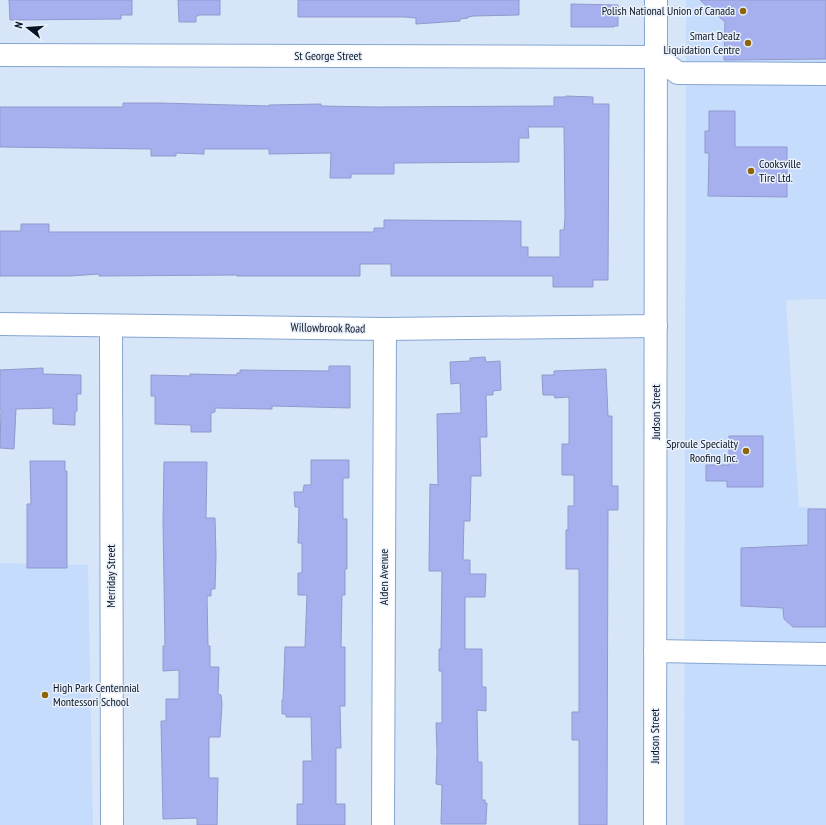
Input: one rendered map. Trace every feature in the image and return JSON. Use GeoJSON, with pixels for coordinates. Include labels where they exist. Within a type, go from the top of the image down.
{"type":"FeatureCollection","features":[{"type":"Feature","properties":{"kind":"street","name":"Judson Street"},"geometry":{"type":"LineString","coordinates":[[655,825],[656,0]]}},
{"type":"Feature","properties":{"kind":"street","name":"St George Street"},"geometry":{"type":"LineString","coordinates":[[0,55],[656,57]]}},
{"type":"Feature","properties":{"kind":"street"},"geometry":{"type":"LineString","coordinates":[[656,57],[678,73],[826,74]]}},
{"type":"Feature","properties":{"kind":"street","name":"Willowbrook Road"},"geometry":{"type":"LineString","coordinates":[[0,324],[385,329],[656,326]]}},
{"type":"Feature","properties":{"kind":"street","name":"Merriday Street"},"geometry":{"type":"LineString","coordinates":[[111,326],[112,825]]}},
{"type":"Feature","properties":{"kind":"street","name":"Alden Avenue"},"geometry":{"type":"LineString","coordinates":[[383,825],[385,329]]}},
{"type":"Feature","properties":{"kind":"street"},"geometry":{"type":"LineString","coordinates":[[655,651],[826,654]]}},
{"type":"Feature","properties":{"kind":"shaded area"},"geometry":{"type":"Polygon","coordinates":[[[686,0],[826,0],[826,299],[786,300],[799,507],[826,508],[826,825],[684,825],[686,0]]]}},
{"type":"Feature","properties":{"kind":"shaded area","name":"High Park Centennial Montessori School"},"geometry":{"type":"Polygon","coordinates":[[[0,563],[88,565],[93,825],[0,825],[0,563]]]}},
{"type":"Feature","properties":{"kind":"building"},"geometry":{"type":"Polygon","coordinates":[[[9,0],[132,0],[132,15],[121,15],[121,19],[10,20],[9,0]]]}},
{"type":"Feature","properties":{"kind":"building"},"geometry":{"type":"Polygon","coordinates":[[[178,0],[220,0],[220,15],[198,15],[196,16],[196,22],[179,22],[178,0]]]}},
{"type":"Feature","properties":{"kind":"building"},"geometry":{"type":"Polygon","coordinates":[[[298,0],[519,0],[519,15],[473,16],[460,19],[460,21],[416,24],[416,18],[405,17],[298,17],[298,0]]]}},
{"type":"Feature","properties":{"kind":"building"},"geometry":{"type":"Polygon","coordinates":[[[700,0],[826,0],[826,59],[724,60],[725,22],[700,0]]]}},
{"type":"Feature","properties":{"kind":"building"},"geometry":{"type":"Polygon","coordinates":[[[571,4],[618,5],[618,26],[571,27],[571,4]]]}},
{"type":"Feature","properties":{"kind":"building"},"geometry":{"type":"Polygon","coordinates":[[[554,97],[593,97],[593,104],[609,104],[608,280],[593,280],[593,287],[553,287],[553,276],[391,276],[391,264],[360,264],[360,276],[99,276],[99,274],[70,276],[0,276],[0,231],[21,231],[21,224],[49,224],[49,232],[374,232],[374,228],[384,228],[384,220],[521,221],[521,247],[528,247],[528,257],[560,257],[560,230],[564,230],[565,218],[564,127],[528,127],[529,138],[519,138],[519,162],[394,163],[394,174],[351,174],[351,178],[330,178],[331,153],[269,154],[269,149],[204,149],[204,154],[176,153],[176,156],[151,156],[151,149],[0,147],[0,107],[123,107],[123,103],[269,106],[321,104],[321,106],[375,107],[554,106],[554,97]]]}},
{"type":"Feature","properties":{"kind":"building"},"geometry":{"type":"Polygon","coordinates":[[[709,111],[735,111],[735,147],[787,147],[787,197],[708,196],[709,153],[705,153],[705,131],[709,131],[709,111]]]}},
{"type":"Feature","properties":{"kind":"building"},"geometry":{"type":"Polygon","coordinates":[[[485,357],[486,362],[500,361],[501,390],[493,391],[493,395],[486,395],[487,437],[480,437],[481,476],[471,476],[470,521],[464,521],[463,560],[470,560],[470,574],[486,574],[485,597],[465,597],[465,649],[482,649],[482,687],[486,687],[486,711],[477,710],[478,762],[482,762],[482,800],[485,800],[485,803],[487,803],[486,824],[441,824],[442,785],[436,784],[436,723],[442,723],[442,671],[439,671],[439,649],[441,649],[442,571],[429,571],[430,484],[438,485],[437,414],[461,413],[460,383],[451,384],[450,362],[470,361],[470,358],[485,357]]]}},
{"type":"Feature","properties":{"kind":"building"},"geometry":{"type":"Polygon","coordinates":[[[329,366],[350,366],[350,408],[272,406],[272,409],[215,408],[215,412],[211,413],[211,432],[191,432],[191,425],[155,424],[155,396],[151,396],[151,375],[237,375],[237,373],[240,373],[240,370],[329,371],[329,366]]]}},
{"type":"Feature","properties":{"kind":"building"},"geometry":{"type":"Polygon","coordinates":[[[43,368],[43,374],[81,375],[81,394],[77,394],[75,425],[53,424],[53,408],[16,409],[14,449],[0,448],[0,370],[43,368]]]}},
{"type":"Feature","properties":{"kind":"building"},"geometry":{"type":"Polygon","coordinates":[[[606,369],[608,416],[612,416],[612,486],[618,486],[618,510],[608,510],[607,825],[579,825],[579,740],[572,740],[572,712],[579,712],[579,569],[566,569],[566,530],[568,530],[568,506],[574,506],[574,475],[562,475],[562,444],[569,444],[569,397],[555,398],[554,395],[543,395],[542,375],[554,375],[554,371],[606,369]]]}},
{"type":"Feature","properties":{"kind":"building","name":"Sproule Specialty Roofing Inc."},"geometry":{"type":"Polygon","coordinates":[[[729,436],[763,436],[763,487],[727,487],[727,481],[706,481],[706,465],[729,465],[729,436]]]}},
{"type":"Feature","properties":{"kind":"building"},"geometry":{"type":"Polygon","coordinates":[[[311,460],[349,460],[349,478],[343,478],[343,519],[347,519],[347,569],[345,569],[345,595],[342,595],[341,647],[345,647],[345,706],[340,706],[341,748],[336,748],[336,804],[345,804],[345,825],[297,825],[297,804],[303,804],[303,761],[312,761],[311,717],[286,717],[286,714],[282,714],[285,647],[305,647],[307,595],[298,595],[298,573],[302,573],[302,543],[298,543],[299,507],[295,507],[294,492],[303,492],[304,485],[311,485],[311,460]]]}},
{"type":"Feature","properties":{"kind":"building"},"geometry":{"type":"Polygon","coordinates":[[[30,461],[65,461],[65,471],[67,471],[67,568],[27,568],[27,504],[31,504],[30,461]]]}},
{"type":"Feature","properties":{"kind":"building"},"geometry":{"type":"Polygon","coordinates":[[[164,462],[207,462],[206,518],[215,518],[216,556],[215,589],[211,589],[211,596],[207,596],[208,646],[210,646],[210,667],[219,667],[218,694],[221,695],[222,704],[220,737],[209,737],[209,778],[218,778],[217,825],[197,825],[197,818],[163,819],[161,721],[166,721],[166,699],[179,699],[179,670],[163,671],[163,646],[165,646],[163,521],[164,462]]]}},
{"type":"Feature","properties":{"kind":"building"},"geometry":{"type":"Polygon","coordinates":[[[808,509],[826,509],[826,627],[793,627],[784,619],[783,608],[741,606],[741,548],[808,545],[808,509]]]}},
{"type":"Feature","properties":{"kind":"place","name":"Polish National Union of Canada"},"geometry":{"type":"Point","coordinates":[743,11]}},
{"type":"Feature","properties":{"kind":"place","name":"Smart Dealz Liquidation Centre"},"geometry":{"type":"Point","coordinates":[748,43]}},
{"type":"Feature","properties":{"kind":"place","name":"Cooksville Tire Ltd."},"geometry":{"type":"Point","coordinates":[751,171]}},
{"type":"Feature","properties":{"kind":"place","name":"Sproule Specialty Roofing Inc."},"geometry":{"type":"Point","coordinates":[746,451]}},
{"type":"Feature","properties":{"kind":"place","name":"High Park Centennial Montessori School"},"geometry":{"type":"Point","coordinates":[45,695]}}]}
